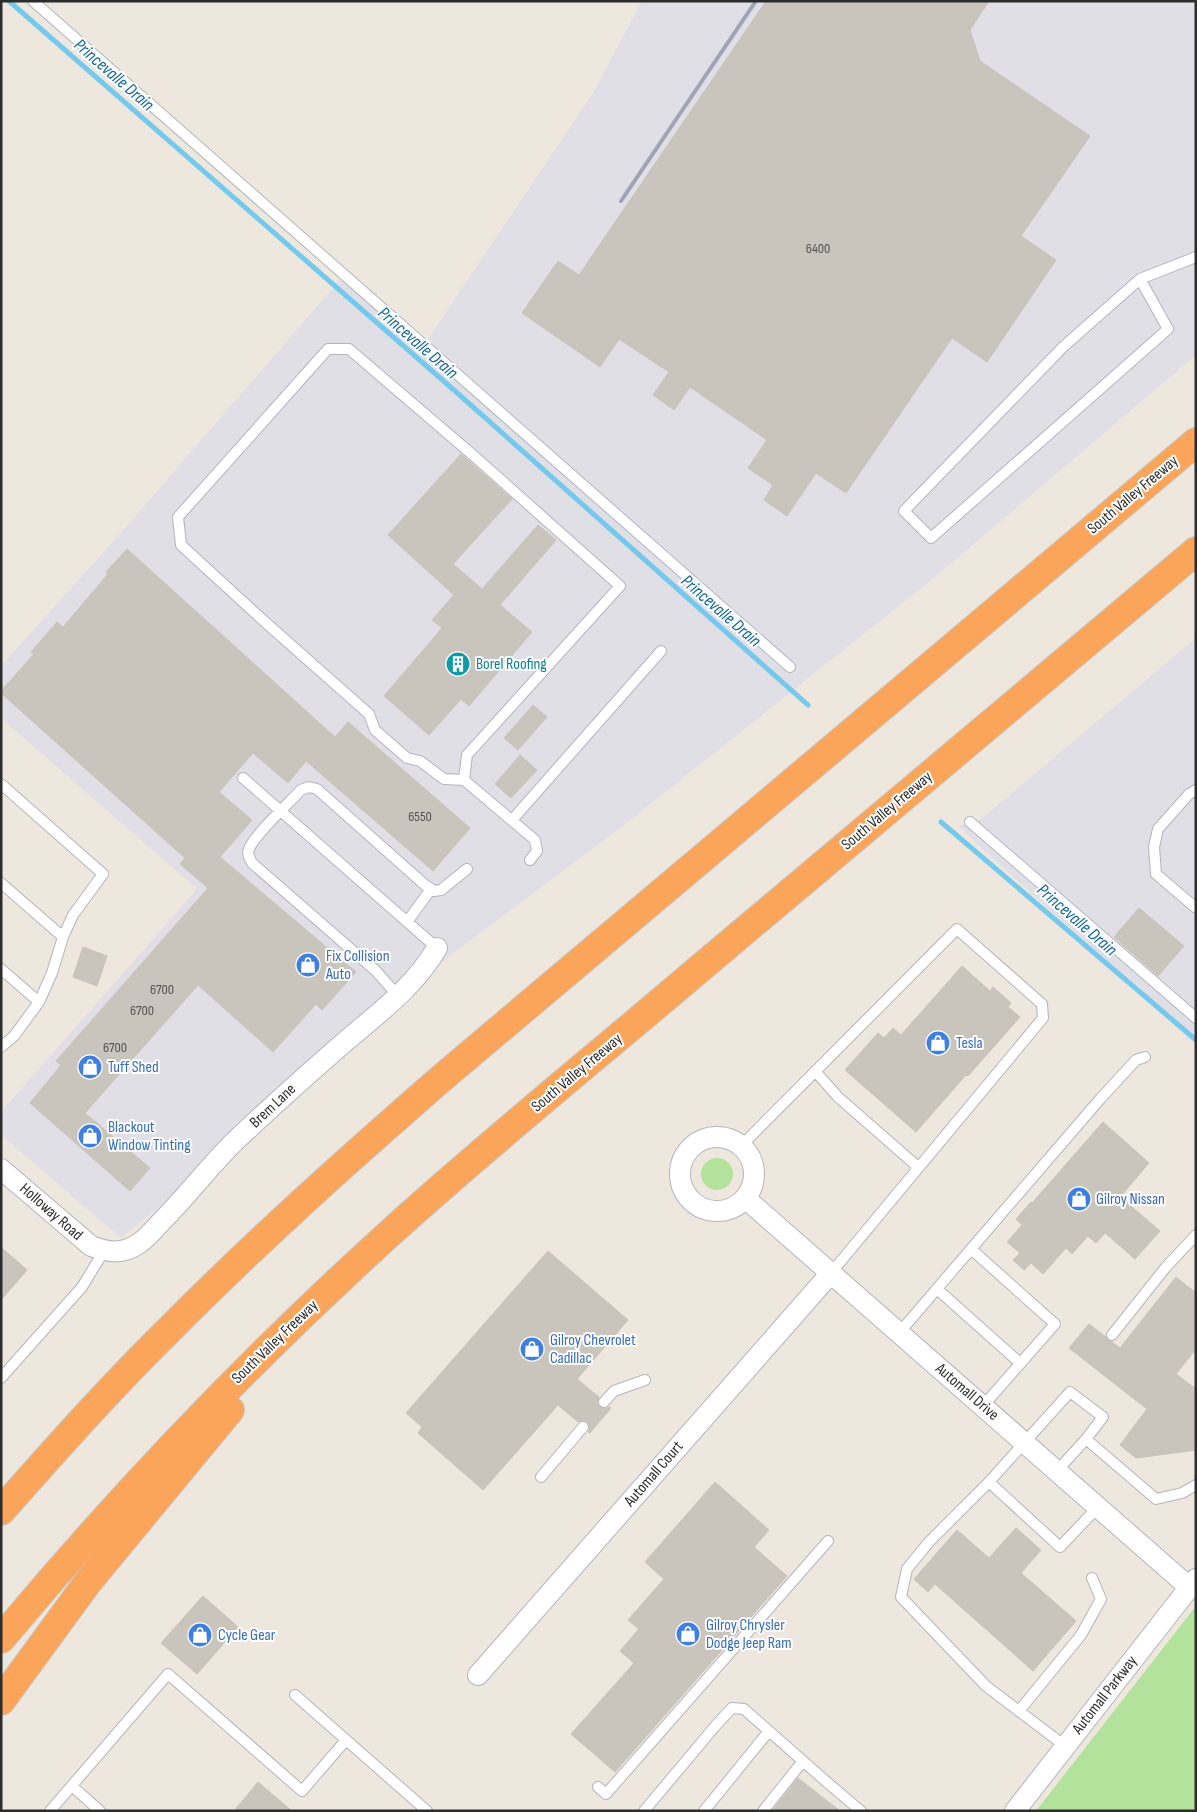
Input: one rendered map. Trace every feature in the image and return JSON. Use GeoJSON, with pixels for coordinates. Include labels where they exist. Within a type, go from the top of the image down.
{"type":"FeatureCollection","features":[{"type":"Feature","properties":{"kind":"highway","name":"South Valley Freeway"},"geometry":{"type":"LineString","coordinates":[[1,1511],[167,1332],[276,1226],[338,1169],[493,1035],[1196,442]]}},
{"type":"Feature","properties":{"kind":"highway","name":"South Valley Freeway"},"geometry":{"type":"LineString","coordinates":[[1,1640],[76,1551],[176,1442],[229,1387],[390,1234],[468,1165],[1196,551]]}},
{"type":"Feature","properties":{"kind":"highway"},"geometry":{"type":"LineString","coordinates":[[1,1702],[59,1621],[122,1539],[336,1284]]}},
{"type":"Feature","properties":{"kind":"highway"},"geometry":{"type":"LineString","coordinates":[[1,1494],[39,1468]]}},
{"type":"Feature","properties":{"kind":"street","name":"Brem Lane"},"geometry":{"type":"LineString","coordinates":[[104,1251],[128,1250],[148,1236],[233,1144],[264,1114],[398,996],[428,964],[437,948]]}},
{"type":"Feature","properties":{"kind":"street"},"geometry":{"type":"LineString","coordinates":[[723,1137],[741,1146],[750,1158],[754,1173],[750,1190],[745,1198],[740,1203],[726,1210],[719,1211],[705,1209],[693,1202],[684,1189],[680,1175],[682,1161],[688,1151],[704,1139],[723,1137]]}},
{"type":"Feature","properties":{"kind":"street","name":"Holloway Road"},"geometry":{"type":"LineString","coordinates":[[1,1169],[81,1239],[91,1246],[104,1251]]}},
{"type":"Feature","properties":{"kind":"street","name":"Automall Drive"},"geometry":{"type":"LineString","coordinates":[[745,1198],[1098,1507],[1192,1583]]}},
{"type":"Feature","properties":{"kind":"street","name":"Automall Court"},"geometry":{"type":"LineString","coordinates":[[478,1675],[831,1273]]}},
{"type":"Feature","properties":{"kind":"street","name":"Automall Parkway"},"geometry":{"type":"LineString","coordinates":[[1014,1811],[1192,1583]]}},
{"type":"Feature","properties":{"kind":"lane"},"geometry":{"type":"LineString","coordinates":[[33,1],[790,666]]}},
{"type":"Feature","properties":{"kind":"lane"},"geometry":{"type":"LineString","coordinates":[[1140,279],[1168,329],[931,538],[904,511],[1063,347],[1140,279],[1196,257]]}},
{"type":"Feature","properties":{"kind":"lane"},"geometry":{"type":"LineString","coordinates":[[464,780],[468,756],[620,586],[474,456],[349,350],[328,349],[178,517],[181,544],[265,622],[369,714],[375,730],[407,758],[420,760],[444,779],[464,780],[535,840],[537,851],[530,860]]}},
{"type":"Feature","properties":{"kind":"lane"},"geometry":{"type":"LineString","coordinates":[[512,820],[661,651]]}},
{"type":"Feature","properties":{"kind":"lane"},"geometry":{"type":"LineString","coordinates":[[244,778],[437,948]]}},
{"type":"Feature","properties":{"kind":"lane"},"geometry":{"type":"LineString","coordinates":[[1,784],[103,874],[73,915],[63,937],[52,973],[39,1002],[14,1036],[1,1047]]}},
{"type":"Feature","properties":{"kind":"lane"},"geometry":{"type":"LineString","coordinates":[[398,996],[376,971],[252,863],[248,855],[249,847],[257,836],[301,790],[309,787],[317,789],[434,891],[441,890],[467,868]]}},
{"type":"Feature","properties":{"kind":"lane"},"geometry":{"type":"LineString","coordinates":[[1196,790],[1158,828],[1154,847],[1156,874],[1196,908]]}},
{"type":"Feature","properties":{"kind":"lane"},"geometry":{"type":"LineString","coordinates":[[970,822],[1196,1018]]}},
{"type":"Feature","properties":{"kind":"lane"},"geometry":{"type":"LineString","coordinates":[[1,883],[63,937]]}},
{"type":"Feature","properties":{"kind":"lane"},"geometry":{"type":"LineString","coordinates":[[407,922],[431,889]]}},
{"type":"Feature","properties":{"kind":"lane"},"geometry":{"type":"LineString","coordinates":[[741,1146],[956,929],[1042,1004],[1043,1018],[831,1273]]}},
{"type":"Feature","properties":{"kind":"lane"},"geometry":{"type":"LineString","coordinates":[[1,969],[39,1002]]}},
{"type":"Feature","properties":{"kind":"lane"},"geometry":{"type":"LineString","coordinates":[[899,1333],[1101,1098],[1136,1060],[1145,1057]]}},
{"type":"Feature","properties":{"kind":"lane"},"geometry":{"type":"LineString","coordinates":[[815,1071],[838,1097],[918,1167]]}},
{"type":"Feature","properties":{"kind":"lane"},"geometry":{"type":"LineString","coordinates":[[1112,1335],[1166,1267],[1196,1234]]}},
{"type":"Feature","properties":{"kind":"lane"},"geometry":{"type":"LineString","coordinates":[[971,1249],[1055,1324],[982,1406]]}},
{"type":"Feature","properties":{"kind":"lane"},"geometry":{"type":"LineString","coordinates":[[1,1378],[82,1287],[104,1251]]}},
{"type":"Feature","properties":{"kind":"lane"},"geometry":{"type":"LineString","coordinates":[[937,1289],[1020,1363]]}},
{"type":"Feature","properties":{"kind":"lane"},"geometry":{"type":"LineString","coordinates":[[604,1402],[614,1391],[645,1380]]}},
{"type":"Feature","properties":{"kind":"lane"},"geometry":{"type":"LineString","coordinates":[[1057,1471],[1103,1417],[1070,1392],[989,1482],[929,1542],[907,1569],[901,1597],[986,1686],[1065,1746]]}},
{"type":"Feature","properties":{"kind":"lane"},"geometry":{"type":"LineString","coordinates":[[541,1477],[583,1427]]}},
{"type":"Feature","properties":{"kind":"lane"},"geometry":{"type":"LineString","coordinates":[[1086,1439],[1156,1498],[1182,1493],[1196,1485]]}},
{"type":"Feature","properties":{"kind":"lane"},"geometry":{"type":"LineString","coordinates":[[989,1482],[1060,1547],[1098,1507]]}},
{"type":"Feature","properties":{"kind":"lane"},"geometry":{"type":"LineString","coordinates":[[598,1787],[606,1794],[828,1541]]}},
{"type":"Feature","properties":{"kind":"lane"},"geometry":{"type":"LineString","coordinates":[[1019,1710],[1081,1635],[1100,1599],[1092,1578]]}},
{"type":"Feature","properties":{"kind":"lane"},"geometry":{"type":"LineString","coordinates":[[50,1811],[168,1674],[302,1791],[346,1740]]}},
{"type":"Feature","properties":{"kind":"lane"},"geometry":{"type":"LineString","coordinates":[[295,1695],[427,1811]]}},
{"type":"Feature","properties":{"kind":"lane"},"geometry":{"type":"LineString","coordinates":[[645,1810],[732,1708],[744,1710],[861,1811]]}},
{"type":"Feature","properties":{"kind":"lane"},"geometry":{"type":"LineString","coordinates":[[704,1811],[769,1731]]}},
{"type":"Feature","properties":{"kind":"lane"},"geometry":{"type":"LineString","coordinates":[[763,1811],[803,1761]]}},
{"type":"Feature","properties":{"kind":"lane"},"geometry":{"type":"LineString","coordinates":[[72,1786],[100,1811]]}},
{"type":"Feature","properties":{"kind":"shaded area"},"geometry":{"type":"Polygon","coordinates":[[[642,1],[1196,1],[1196,355],[935,577],[628,822],[289,1077],[160,1206],[121,1238],[1,1135],[1,1112],[197,889],[1,718],[1,666],[128,525],[344,275],[424,345],[593,93],[642,1]]]}},
{"type":"Feature","properties":{"kind":"shaded area"},"geometry":{"type":"Polygon","coordinates":[[[1196,638],[1196,1045],[958,826],[980,820],[1196,638]]]}},
{"type":"Feature","properties":{"kind":"green space"},"geometry":{"type":"Polygon","coordinates":[[[717,1158],[728,1163],[733,1174],[728,1185],[717,1190],[706,1185],[701,1174],[706,1163],[717,1158]]]}},
{"type":"Feature","properties":{"kind":"green space"},"geometry":{"type":"Polygon","coordinates":[[[1196,1606],[1196,1811],[1036,1811],[1196,1606]]]}},
{"type":"Feature","properties":{"kind":"building"},"geometry":{"type":"Polygon","coordinates":[[[766,1],[989,1],[970,30],[980,61],[1090,136],[1021,236],[1056,260],[987,362],[952,338],[846,493],[816,473],[787,516],[764,500],[773,485],[748,468],[767,440],[690,387],[674,410],[653,395],[669,372],[619,339],[600,367],[522,313],[558,261],[579,275],[766,1]]]}},
{"type":"Feature","properties":{"kind":"building"},"geometry":{"type":"Polygon","coordinates":[[[461,454],[512,499],[453,564],[482,589],[538,525],[556,540],[500,605],[532,632],[469,706],[461,699],[429,735],[384,696],[442,628],[432,620],[454,595],[388,535],[461,454]]]}},
{"type":"Feature","properties":{"kind":"building"},"geometry":{"type":"Polygon","coordinates":[[[127,549],[335,737],[348,722],[470,828],[433,871],[306,761],[288,783],[253,753],[219,792],[252,820],[220,857],[356,972],[322,1010],[316,1004],[273,1052],[198,985],[85,1113],[150,1168],[130,1191],[30,1103],[61,1065],[56,1061],[208,888],[180,864],[185,858],[1,693],[34,654],[31,652],[57,622],[63,627],[108,574],[106,572],[127,549]]]}},
{"type":"Feature","properties":{"kind":"building"},"geometry":{"type":"Polygon","coordinates":[[[533,705],[547,717],[518,750],[504,738],[533,705]]]}},
{"type":"Feature","properties":{"kind":"building"},"geometry":{"type":"Polygon","coordinates":[[[520,755],[537,770],[511,798],[495,784],[520,755]]]}},
{"type":"Feature","properties":{"kind":"building"},"geometry":{"type":"Polygon","coordinates":[[[1139,908],[1184,946],[1158,976],[1114,937],[1139,908]]]}},
{"type":"Feature","properties":{"kind":"building"},"geometry":{"type":"Polygon","coordinates":[[[83,947],[107,956],[97,986],[73,977],[83,947]]]}},
{"type":"Feature","properties":{"kind":"building"},"geometry":{"type":"Polygon","coordinates":[[[962,966],[990,991],[993,987],[1011,1003],[1008,1007],[1020,1017],[916,1132],[845,1070],[878,1033],[884,1038],[893,1028],[901,1035],[962,966]]]}},
{"type":"Feature","properties":{"kind":"building","name":"Gilroy Nissan"},"geometry":{"type":"Polygon","coordinates":[[[1103,1122],[1149,1163],[1120,1197],[1160,1231],[1135,1259],[1105,1233],[1096,1243],[1088,1236],[1072,1254],[1066,1248],[1043,1274],[1031,1263],[1024,1270],[1013,1260],[1020,1253],[1007,1242],[1022,1225],[1016,1219],[1103,1122]]]}},
{"type":"Feature","properties":{"kind":"building"},"geometry":{"type":"Polygon","coordinates":[[[1,1247],[27,1270],[1,1300],[1,1247]]]}},
{"type":"Feature","properties":{"kind":"building","name":"Gilroy Chevrolet Cadillac"},"geometry":{"type":"Polygon","coordinates":[[[548,1251],[628,1320],[577,1379],[599,1397],[597,1404],[600,1407],[611,1408],[590,1433],[588,1432],[590,1428],[588,1422],[584,1420],[578,1422],[558,1405],[483,1490],[418,1433],[422,1427],[406,1413],[548,1251]]]}},
{"type":"Feature","properties":{"kind":"building"},"geometry":{"type":"Polygon","coordinates":[[[1176,1277],[1196,1293],[1196,1349],[1176,1374],[1196,1389],[1196,1450],[1136,1458],[1120,1445],[1147,1409],[1069,1348],[1089,1324],[1120,1348],[1176,1277]]]}},
{"type":"Feature","properties":{"kind":"building"},"geometry":{"type":"Polygon","coordinates":[[[715,1482],[769,1530],[754,1547],[787,1576],[615,1772],[571,1734],[634,1663],[620,1651],[639,1629],[628,1620],[664,1579],[645,1562],[715,1482]]]}},
{"type":"Feature","properties":{"kind":"building"},"geometry":{"type":"Polygon","coordinates":[[[1016,1528],[1041,1550],[1021,1573],[1076,1621],[1033,1671],[935,1584],[928,1592],[914,1579],[957,1530],[989,1558],[1016,1528]]]}},
{"type":"Feature","properties":{"kind":"building","name":"Cycle Gear"},"geometry":{"type":"Polygon","coordinates":[[[203,1596],[238,1627],[197,1674],[161,1643],[203,1596]]]}},
{"type":"Feature","properties":{"kind":"building"},"geometry":{"type":"Polygon","coordinates":[[[798,1778],[840,1811],[772,1811],[798,1778]]]}},
{"type":"Feature","properties":{"kind":"building"},"geometry":{"type":"Polygon","coordinates":[[[258,1782],[292,1811],[234,1811],[258,1782]]]}},
{"type":"Feature","properties":{"kind":"waterway","name":"Princevalle Drain"},"geometry":{"type":"LineString","coordinates":[[9,1],[455,391],[808,705]]}},
{"type":"Feature","properties":{"kind":"waterway","name":"Princevalle Drain"},"geometry":{"type":"LineString","coordinates":[[941,822],[1196,1040]]}},
{"type":"Feature","properties":{"kind":"railway"},"geometry":{"type":"LineString","coordinates":[[621,201],[756,1]]}},
{"type":"Feature","properties":{"kind":"place","name":"Borel Roofing"},"geometry":{"type":"Point","coordinates":[458,664]}},
{"type":"Feature","properties":{"kind":"place","name":"Fix Collision Auto"},"geometry":{"type":"Point","coordinates":[308,965]}},
{"type":"Feature","properties":{"kind":"place","name":"Tesla"},"geometry":{"type":"Point","coordinates":[938,1043]}},
{"type":"Feature","properties":{"kind":"place","name":"Tuff Shed"},"geometry":{"type":"Point","coordinates":[90,1067]}},
{"type":"Feature","properties":{"kind":"place","name":"Blackout Window Tinting"},"geometry":{"type":"Point","coordinates":[90,1136]}},
{"type":"Feature","properties":{"kind":"place","name":"Gilroy Nissan"},"geometry":{"type":"Point","coordinates":[1079,1199]}},
{"type":"Feature","properties":{"kind":"place","name":"Gilroy Chevrolet Cadillac"},"geometry":{"type":"Point","coordinates":[532,1349]}},
{"type":"Feature","properties":{"kind":"place","name":"Gilroy Chrysler Dodge Jeep Ram"},"geometry":{"type":"Point","coordinates":[688,1634]}},
{"type":"Feature","properties":{"kind":"place","name":"Cycle Gear"},"geometry":{"type":"Point","coordinates":[200,1635]}}]}
